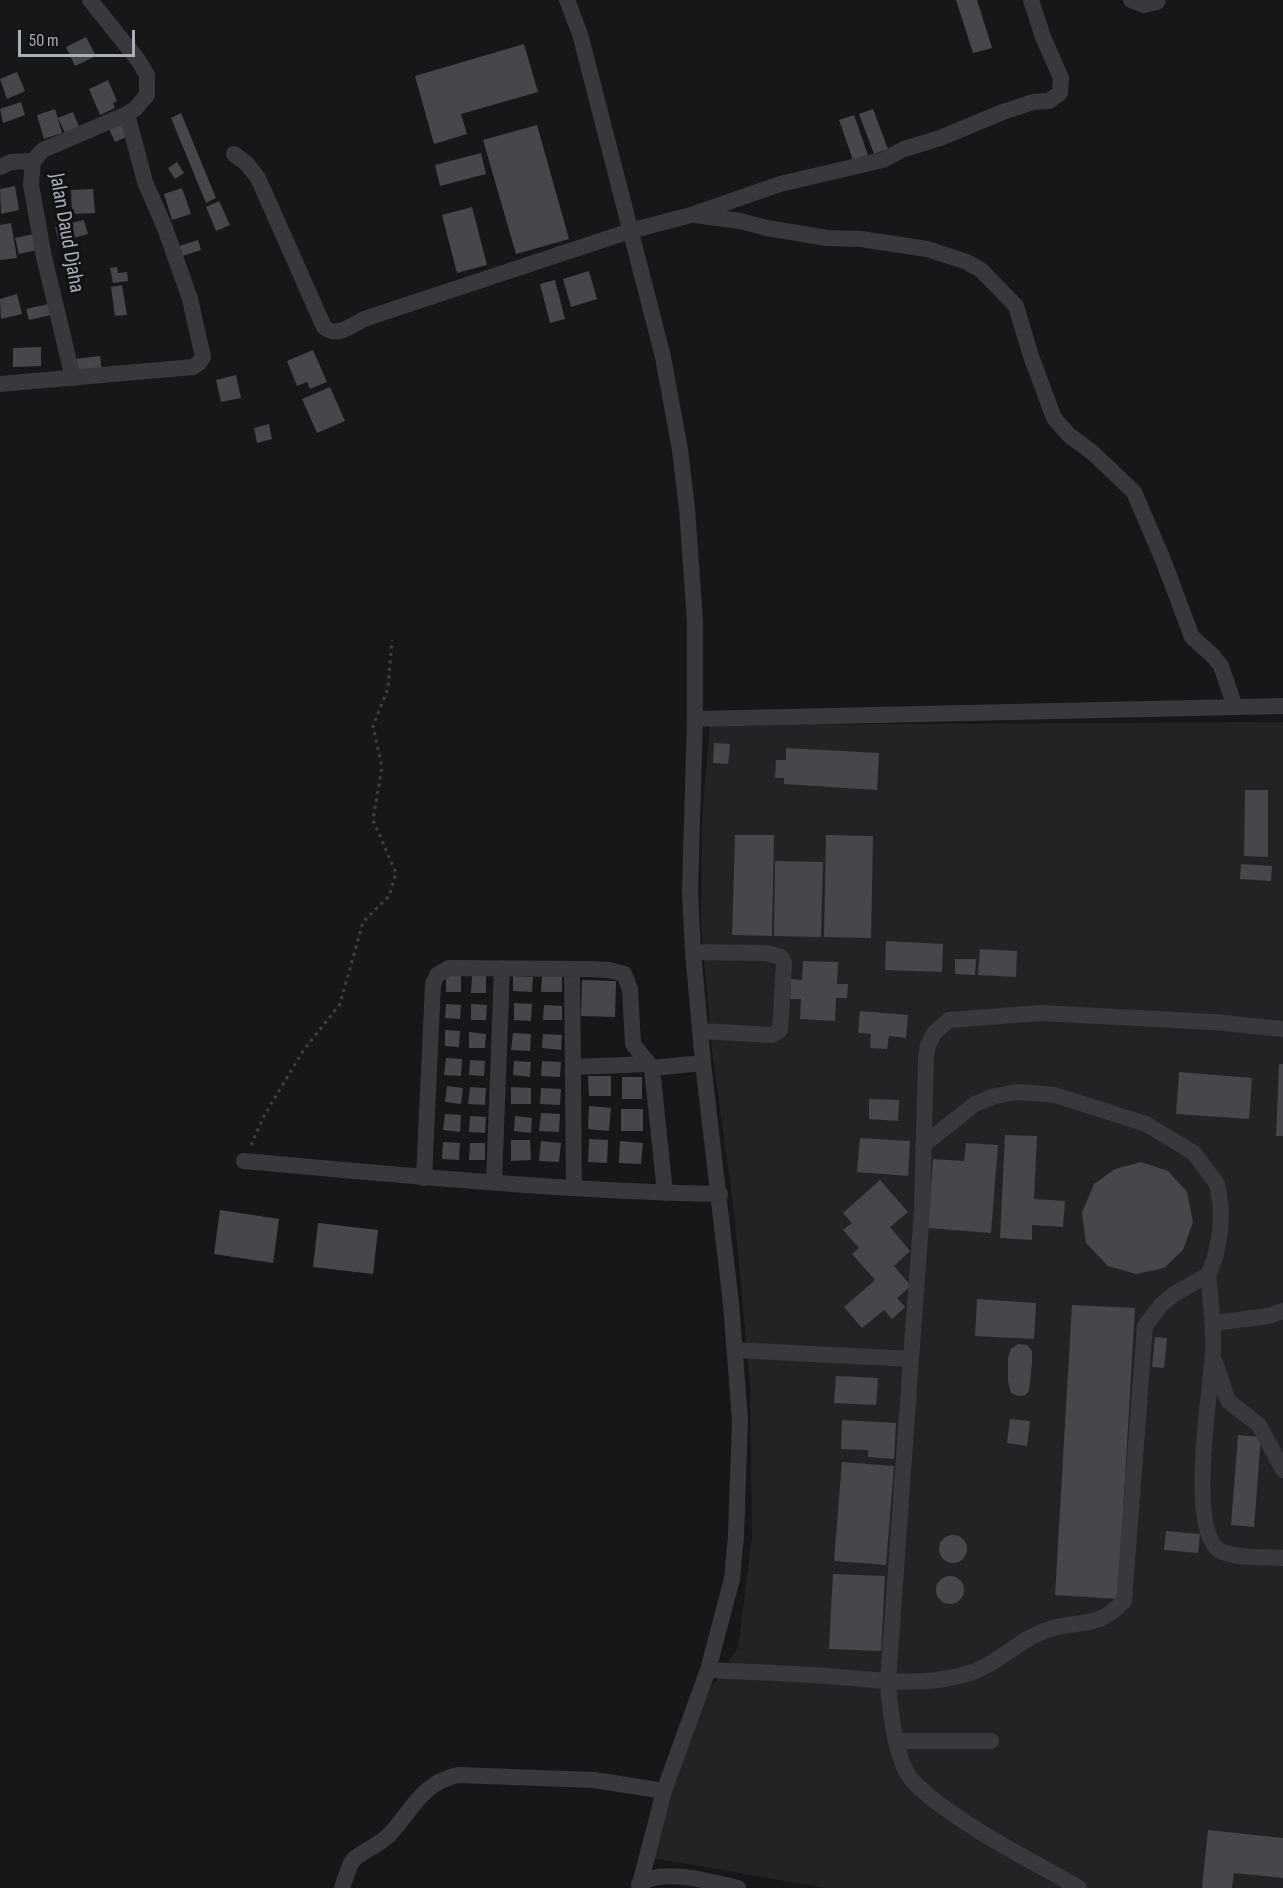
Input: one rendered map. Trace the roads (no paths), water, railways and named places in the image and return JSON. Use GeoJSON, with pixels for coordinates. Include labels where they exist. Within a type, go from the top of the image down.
{"type":"FeatureCollection","features":[{"type":"Feature","properties":{"kind":"street","name":"Jalan Daud Djaha"},"geometry":{"type":"LineString","coordinates":[[73,378],[44,257],[32,185],[33,161],[43,150],[128,114],[147,95],[147,75],[138,60],[90,0]]}},
{"type":"Feature","properties":{"kind":"street"},"geometry":{"type":"LineString","coordinates":[[567,0],[580,34],[663,357],[680,450],[687,508],[695,621],[695,719],[690,890],[693,952],[703,1063],[720,1194],[740,1420],[736,1536],[732,1579],[708,1670],[664,1791],[639,1886]]}},
{"type":"Feature","properties":{"kind":"street"},"geometry":{"type":"LineString","coordinates":[[1131,0],[1144,5],[1158,0]]}},
{"type":"Feature","properties":{"kind":"street"},"geometry":{"type":"LineString","coordinates":[[234,154],[246,163],[258,178],[324,327],[330,332],[337,333],[364,319],[630,231],[691,214],[780,184],[883,160],[904,149],[940,138],[1003,112],[1033,102],[1049,101],[1060,93],[1061,78],[1043,37],[1036,1]]}},
{"type":"Feature","properties":{"kind":"street"},"geometry":{"type":"LineString","coordinates":[[0,384],[193,367],[203,357],[190,299],[165,228],[145,182],[128,114]]}},
{"type":"Feature","properties":{"kind":"street"},"geometry":{"type":"LineString","coordinates":[[0,167],[11,162],[33,161]]}},
{"type":"Feature","properties":{"kind":"street"},"geometry":{"type":"LineString","coordinates":[[691,214],[827,238],[861,239],[927,249],[967,262],[981,270],[1016,306],[1031,357],[1054,418],[1069,435],[1093,453],[1134,492],[1192,637],[1221,666],[1235,707]]}},
{"type":"Feature","properties":{"kind":"street"},"geometry":{"type":"LineString","coordinates":[[695,719],[1283,706]]}},
{"type":"Feature","properties":{"kind":"street"},"geometry":{"type":"LineString","coordinates":[[693,952],[766,953],[780,957],[784,963],[780,1030],[772,1035],[700,1031]]}},
{"type":"Feature","properties":{"kind":"street"},"geometry":{"type":"LineString","coordinates":[[424,1178],[433,984],[437,975],[449,968],[609,970],[624,974],[630,989],[633,1044],[650,1066],[665,1193]]}},
{"type":"Feature","properties":{"kind":"street"},"geometry":{"type":"LineString","coordinates":[[494,1182],[502,968]]}},
{"type":"Feature","properties":{"kind":"street"},"geometry":{"type":"LineString","coordinates":[[572,969],[574,1187]]}},
{"type":"Feature","properties":{"kind":"street"},"geometry":{"type":"LineString","coordinates":[[1079,1888],[980,1832],[949,1812],[921,1789],[907,1773],[897,1741],[890,1706],[888,1682],[922,1210],[928,1045],[934,1033],[948,1020],[1041,1013],[1214,1022],[1283,1029]]}},
{"type":"Feature","properties":{"kind":"street"},"geometry":{"type":"LineString","coordinates":[[573,1067],[703,1063]]}},
{"type":"Feature","properties":{"kind":"street"},"geometry":{"type":"LineString","coordinates":[[923,1145],[975,1104],[995,1096],[1017,1092],[1055,1095],[1146,1124],[1194,1153],[1216,1184],[1221,1207],[1220,1232],[1215,1258],[1208,1275],[1214,1323],[1202,1508],[1208,1534],[1219,1550],[1233,1555],[1283,1558]]}},
{"type":"Feature","properties":{"kind":"street"},"geometry":{"type":"LineString","coordinates":[[244,1161],[424,1178],[665,1193],[720,1194]]}},
{"type":"Feature","properties":{"kind":"street"},"geometry":{"type":"LineString","coordinates":[[708,1670],[828,1676],[888,1682],[923,1682],[970,1673],[983,1668],[1049,1629],[1103,1619],[1124,1601],[1145,1326],[1161,1305],[1174,1294],[1208,1275]]}},
{"type":"Feature","properties":{"kind":"street"},"geometry":{"type":"LineString","coordinates":[[1214,1323],[1269,1316],[1283,1311]]}},
{"type":"Feature","properties":{"kind":"street"},"geometry":{"type":"LineString","coordinates":[[735,1350],[911,1359]]}},
{"type":"Feature","properties":{"kind":"street"},"geometry":{"type":"LineString","coordinates":[[1213,1354],[1228,1401],[1259,1425],[1283,1470]]}},
{"type":"Feature","properties":{"kind":"street"},"geometry":{"type":"LineString","coordinates":[[897,1741],[991,1741]]}},
{"type":"Feature","properties":{"kind":"street"},"geometry":{"type":"LineString","coordinates":[[342,1888],[354,1859],[390,1834],[419,1797],[432,1785],[448,1777],[458,1775],[565,1778],[664,1791]]}},
{"type":"Feature","properties":{"kind":"street"},"geometry":{"type":"LineString","coordinates":[[639,1886],[648,1879],[670,1876],[738,1888]]}}]}
